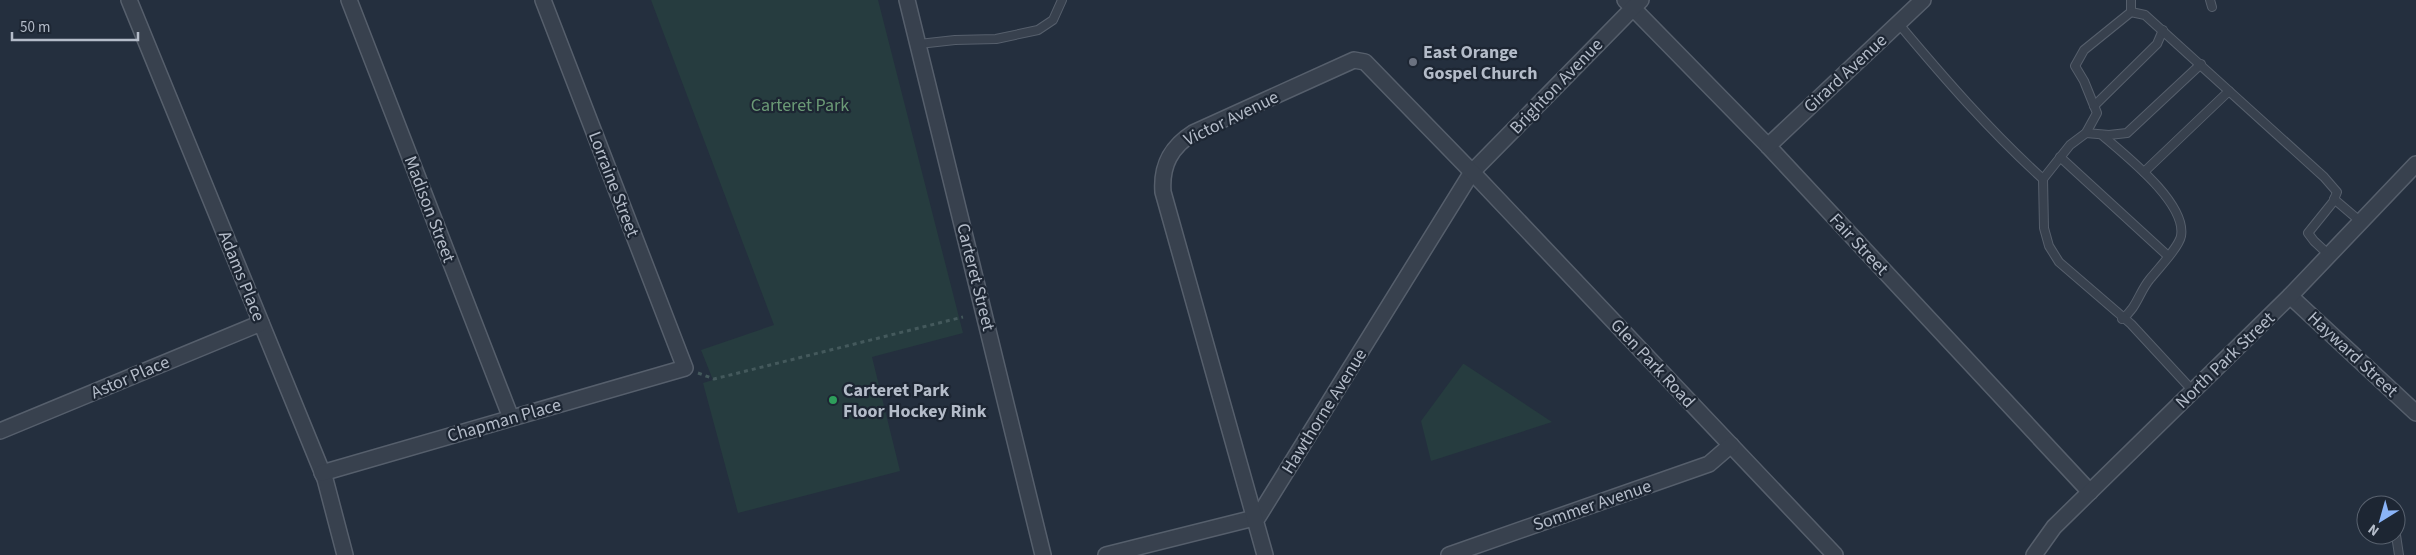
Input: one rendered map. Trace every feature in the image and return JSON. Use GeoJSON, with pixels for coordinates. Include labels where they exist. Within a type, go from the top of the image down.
{"type":"FeatureCollection","features":[{"type":"Feature","properties":{"kind":"street","name":"Adams Place"},"geometry":{"type":"LineString","coordinates":[[129,0],[322,473],[345,555]]}},
{"type":"Feature","properties":{"kind":"street","name":"Madison Street"},"geometry":{"type":"LineString","coordinates":[[349,0],[511,418]]}},
{"type":"Feature","properties":{"kind":"street","name":"Lorraine Street"},"geometry":{"type":"LineString","coordinates":[[543,0],[685,368]]}},
{"type":"Feature","properties":{"kind":"street","name":"Carteret Street"},"geometry":{"type":"LineString","coordinates":[[907,0],[1043,555]]}},
{"type":"Feature","properties":{"kind":"street","name":"Girard Avenue"},"geometry":{"type":"LineString","coordinates":[[1768,146],[1923,0]]}},
{"type":"Feature","properties":{"kind":"street","name":"Fair Street"},"geometry":{"type":"LineString","coordinates":[[1633,3],[2090,492]]}},
{"type":"Feature","properties":{"kind":"street","name":"Brighton Avenue"},"geometry":{"type":"LineString","coordinates":[[1472,172],[1633,3]]}},
{"type":"Feature","properties":{"kind":"street","name":"Victor Avenue"},"geometry":{"type":"LineString","coordinates":[[1254,518],[1163,192],[1163,169],[1170,153],[1181,141],[1193,133],[1354,60],[1365,62],[1472,172]]}},
{"type":"Feature","properties":{"kind":"street","name":"North Park Street"},"geometry":{"type":"LineString","coordinates":[[2034,555],[2054,527],[2290,296],[2416,164]]}},
{"type":"Feature","properties":{"kind":"street","name":"Glen Park Road"},"geometry":{"type":"LineString","coordinates":[[1472,172],[1835,555]]}},
{"type":"Feature","properties":{"kind":"street","name":"Hawthorne Avenue"},"geometry":{"type":"LineString","coordinates":[[1254,518],[1258,517],[1472,172]]}},
{"type":"Feature","properties":{"kind":"street","name":"Hayward Street"},"geometry":{"type":"LineString","coordinates":[[2290,296],[2416,413]]}},
{"type":"Feature","properties":{"kind":"street","name":"Astor Place"},"geometry":{"type":"LineString","coordinates":[[0,431],[261,323]]}},
{"type":"Feature","properties":{"kind":"street","name":"Chapman Place"},"geometry":{"type":"LineString","coordinates":[[322,473],[685,368]]}},
{"type":"Feature","properties":{"kind":"street","name":"Sommer Avenue"},"geometry":{"type":"LineString","coordinates":[[1449,555],[1708,464],[1730,445]]}},
{"type":"Feature","properties":{"kind":"street"},"geometry":{"type":"LineString","coordinates":[[1106,555],[1254,518],[1265,555]]}},
{"type":"Feature","properties":{"kind":"lane"},"geometry":{"type":"LineString","coordinates":[[919,44],[955,40],[996,39],[1038,30],[1053,20],[1062,0]]}},
{"type":"Feature","properties":{"kind":"lane"},"geometry":{"type":"LineString","coordinates":[[2130,0],[2131,12]]}},
{"type":"Feature","properties":{"kind":"lane"},"geometry":{"type":"LineString","coordinates":[[2193,391],[2150,344],[2096,292],[2059,262],[2049,246],[2044,228],[2043,179],[2070,145],[2086,133],[2097,113],[2075,66],[2084,50],[2131,12],[2145,14],[2324,177],[2337,192],[2334,199],[2308,233],[2329,255]]}},
{"type":"Feature","properties":{"kind":"lane"},"geometry":{"type":"LineString","coordinates":[[1898,23],[1953,89],[2011,150],[2043,179]]}},
{"type":"Feature","properties":{"kind":"lane"},"geometry":{"type":"LineString","coordinates":[[2094,106],[2157,44],[2163,30]]}},
{"type":"Feature","properties":{"kind":"lane"},"geometry":{"type":"LineString","coordinates":[[2086,133],[2127,133],[2201,64]]}},
{"type":"Feature","properties":{"kind":"lane"},"geometry":{"type":"LineString","coordinates":[[2144,172],[2229,91]]}},
{"type":"Feature","properties":{"kind":"lane"},"geometry":{"type":"LineString","coordinates":[[2102,134],[2158,186],[2182,222],[2181,238],[2145,285],[2132,312],[2122,319]]}},
{"type":"Feature","properties":{"kind":"lane"},"geometry":{"type":"LineString","coordinates":[[2060,157],[2168,256]]}},
{"type":"Feature","properties":{"kind":"lane"},"geometry":{"type":"LineString","coordinates":[[2334,199],[2361,222]]}},
{"type":"Feature","properties":{"kind":"path"},"geometry":{"type":"LineString","coordinates":[[685,368],[714,379],[963,317]]}},
{"type":"Feature","properties":{"kind":"green space","name":"Carteret Park"},"geometry":{"type":"Polygon","coordinates":[[[651,0],[878,0],[963,333],[872,357],[900,471],[738,513],[703,383],[713,380],[701,350],[774,325],[651,0]]]}},
{"type":"Feature","properties":{"kind":"green space"},"geometry":{"type":"Polygon","coordinates":[[[1463,364],[1552,422],[1431,461],[1421,421],[1463,364]]]}},
{"type":"Feature","properties":{"kind":"place","name":"East Orange Gospel Church"},"geometry":{"type":"Point","coordinates":[1413,62]}},
{"type":"Feature","properties":{"kind":"place","name":"Carteret Park Floor Hockey Rink"},"geometry":{"type":"Point","coordinates":[833,400]}}]}
